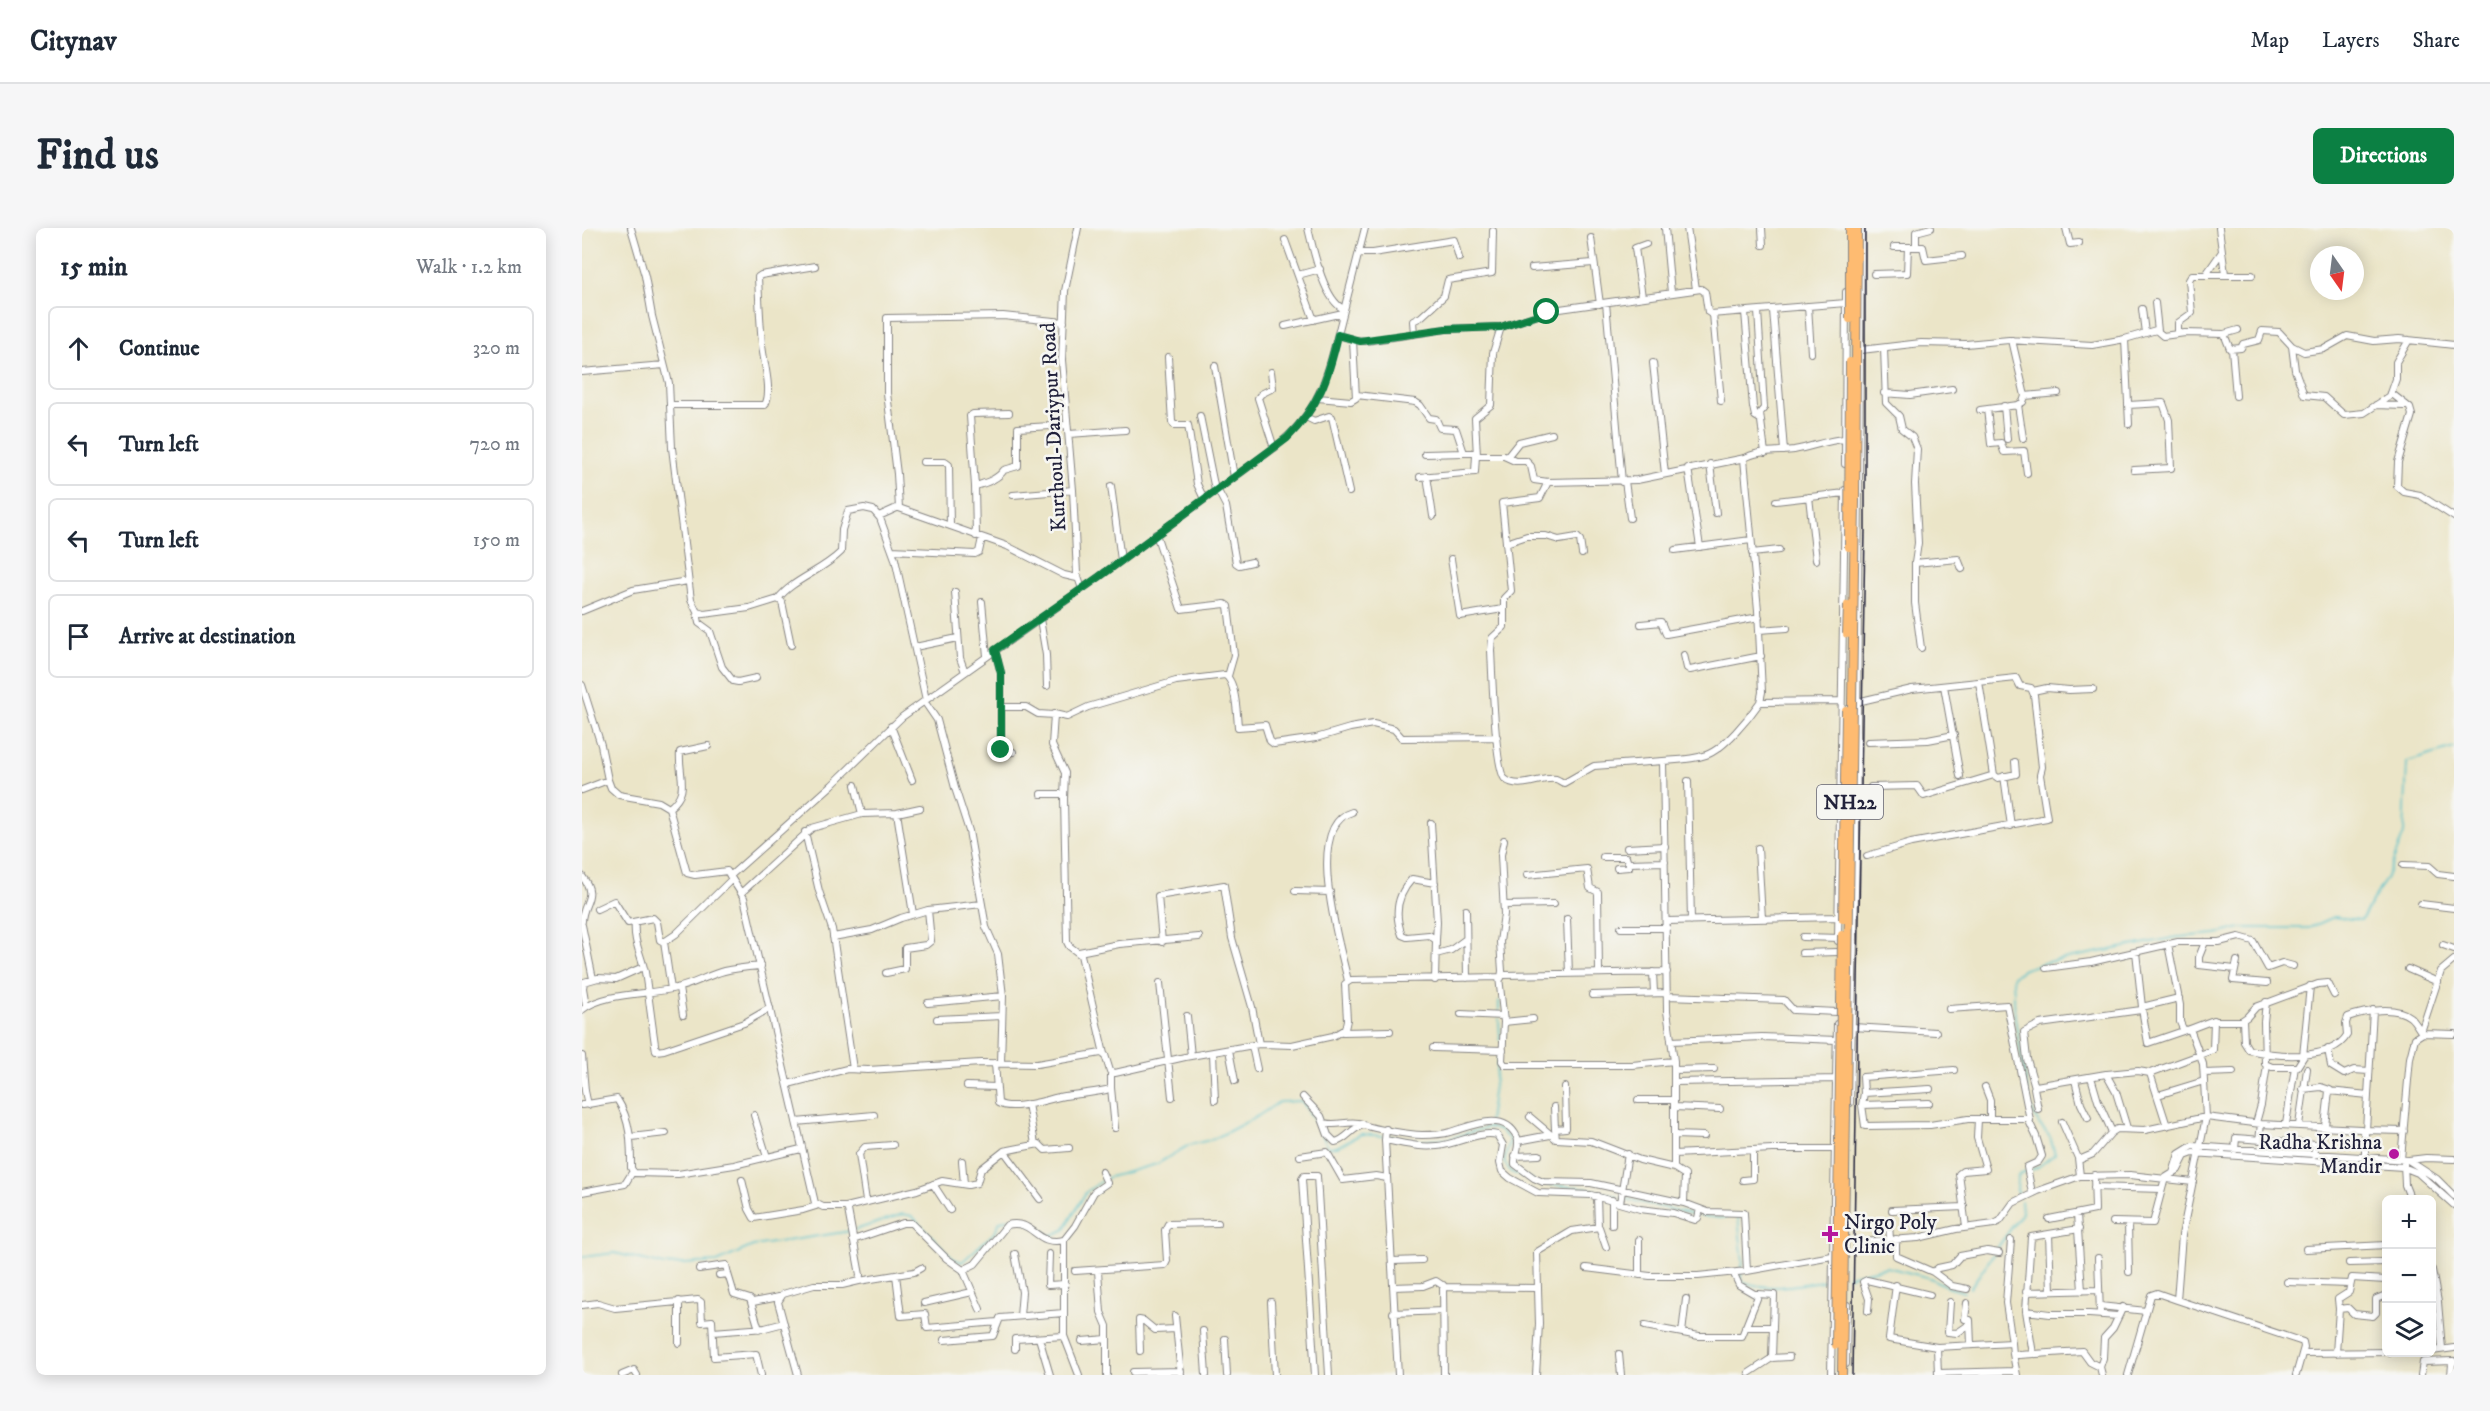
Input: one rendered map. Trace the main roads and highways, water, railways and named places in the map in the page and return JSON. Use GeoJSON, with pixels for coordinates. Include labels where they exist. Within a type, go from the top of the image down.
{"type":"FeatureCollection","features":[{"type":"Feature","properties":{"kind":"highway","name":"NH22"},"geometry":{"type":"LineString","coordinates":[[1836,1375],[1850,484],[1848,228]]}},
{"type":"Feature","properties":{"kind":"highway","name":"NH22"},"geometry":{"type":"LineString","coordinates":[[1844,1375],[1857,228]]}},
{"type":"Feature","properties":{"kind":"waterway"},"geometry":{"type":"LineString","coordinates":[[2031,1170],[2055,1154],[2050,1137],[2039,1124],[2030,1106],[2015,1018],[2013,976],[2024,969],[2047,962],[2178,937],[2216,934],[2241,928],[2309,928],[2334,917],[2361,920],[2387,877],[2404,833],[2407,762],[2454,748]]}},
{"type":"Feature","properties":{"kind":"waterway"},"geometry":{"type":"LineString","coordinates":[[1499,1001],[1499,1014]]}},
{"type":"Feature","properties":{"kind":"waterway"},"geometry":{"type":"LineString","coordinates":[[1499,1019],[1500,1040]]}},
{"type":"Feature","properties":{"kind":"waterway"},"geometry":{"type":"LineString","coordinates":[[1489,1121],[1498,1057]]}},
{"type":"Feature","properties":{"kind":"waterway"},"geometry":{"type":"LineString","coordinates":[[1106,1178],[1157,1164],[1189,1145],[1214,1139],[1279,1102],[1302,1101],[1328,1147],[1337,1147],[1361,1134],[1383,1136]]}},
{"type":"Feature","properties":{"kind":"waterway"},"geometry":{"type":"LineString","coordinates":[[1388,1136],[1421,1141],[1448,1139],[1488,1127],[1501,1131],[1510,1140],[1504,1162],[1511,1172],[1533,1180]]}},
{"type":"Feature","properties":{"kind":"waterway"},"geometry":{"type":"LineString","coordinates":[[2019,1197],[2018,1176],[2026,1171]]}},
{"type":"Feature","properties":{"kind":"waterway"},"geometry":{"type":"LineString","coordinates":[[855,1230],[903,1214],[912,1216],[954,1259],[962,1262],[995,1232],[1000,1221],[1019,1217],[1051,1236],[1064,1230],[1086,1192],[1102,1181]]}},
{"type":"Feature","properties":{"kind":"waterway"},"geometry":{"type":"LineString","coordinates":[[1543,1184],[1585,1188],[1618,1197]]}},
{"type":"Feature","properties":{"kind":"waterway"},"geometry":{"type":"LineString","coordinates":[[1622,1198],[1696,1215]]}},
{"type":"Feature","properties":{"kind":"waterway"},"geometry":{"type":"LineString","coordinates":[[1995,1251],[2022,1213],[2021,1201]]}},
{"type":"Feature","properties":{"kind":"waterway"},"geometry":{"type":"LineString","coordinates":[[1701,1216],[1720,1218],[1735,1216]]}},
{"type":"Feature","properties":{"kind":"waterway"},"geometry":{"type":"LineString","coordinates":[[1738,1217],[1743,1262],[1741,1268]]}},
{"type":"Feature","properties":{"kind":"waterway"},"geometry":{"type":"LineString","coordinates":[[582,1257],[615,1253],[664,1265],[717,1262],[753,1246],[851,1231]]}},
{"type":"Feature","properties":{"kind":"waterway"},"geometry":{"type":"LineString","coordinates":[[1970,1288],[1993,1255]]}},
{"type":"Feature","properties":{"kind":"waterway"},"geometry":{"type":"LineString","coordinates":[[1848,1276],[1887,1267],[1930,1278],[1964,1292]]}},
{"type":"Feature","properties":{"kind":"waterway"},"geometry":{"type":"LineString","coordinates":[[1741,1273],[1741,1281],[1752,1285],[1775,1287],[1832,1279]]}},
{"type":"Feature","properties":{"kind":"railway"},"geometry":{"type":"LineString","coordinates":[[1852,1375],[1865,529],[1865,228]]}},
{"type":"Feature","properties":{"kind":"place","name":"Radha Krishna Mandir"},"geometry":{"type":"Point","coordinates":[2394,1154]}},
{"type":"Feature","properties":{"kind":"place","name":"Nirgo Poly Clinic"},"geometry":{"type":"Point","coordinates":[1830,1234]}}]}
